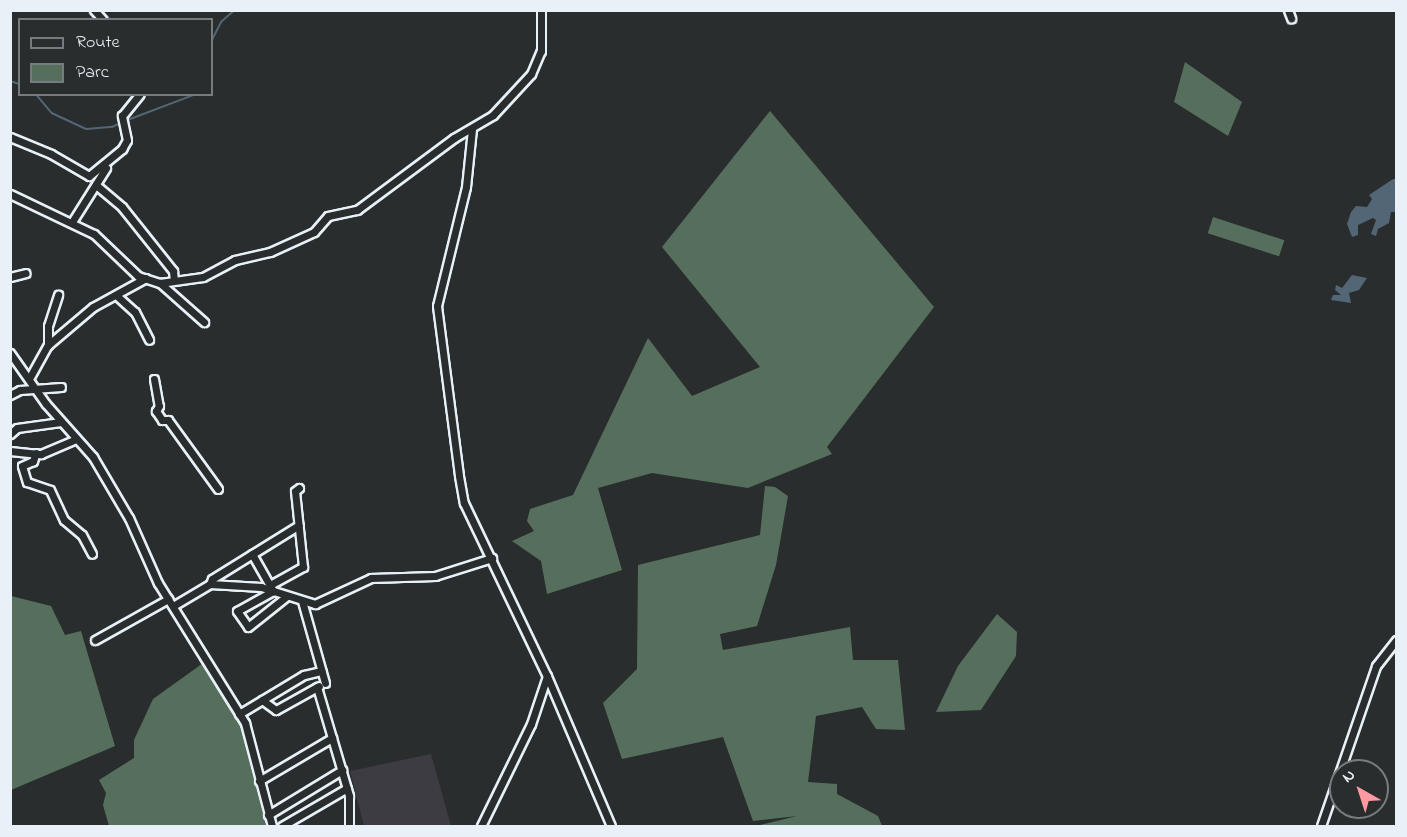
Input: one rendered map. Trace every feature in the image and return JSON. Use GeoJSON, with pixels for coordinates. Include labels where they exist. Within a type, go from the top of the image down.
{"type":"FeatureCollection","features":[{"type":"Feature","properties":{"kind":"street"},"geometry":{"type":"LineString","coordinates":[[160,283],[203,277],[235,260],[270,252],[314,232],[328,216],[348,215],[365,205],[454,138],[472,129],[503,107],[531,75],[541,51],[541,10]]}},
{"type":"Feature","properties":{"kind":"street"},"geometry":{"type":"LineString","coordinates":[[72,222],[108,163],[127,140],[122,116],[138,96]]}},
{"type":"Feature","properties":{"kind":"street"},"geometry":{"type":"LineString","coordinates":[[472,129],[466,187],[452,232],[437,319],[444,343],[461,492],[548,676],[611,826]]}},
{"type":"Feature","properties":{"kind":"street"},"geometry":{"type":"LineString","coordinates":[[10,137],[51,154],[88,176],[108,163]]}},
{"type":"Feature","properties":{"kind":"street"},"geometry":{"type":"LineString","coordinates":[[96,185],[122,207],[173,272],[174,280]]}},
{"type":"Feature","properties":{"kind":"street"},"geometry":{"type":"LineString","coordinates":[[10,194],[94,234],[133,272],[160,283],[204,322]]}},
{"type":"Feature","properties":{"kind":"street"},"geometry":{"type":"LineString","coordinates":[[10,278],[26,273]]}},
{"type":"Feature","properties":{"kind":"street"},"geometry":{"type":"LineString","coordinates":[[30,377],[48,345],[93,307],[117,296],[146,278]]}},
{"type":"Feature","properties":{"kind":"street"},"geometry":{"type":"LineString","coordinates":[[48,345],[48,326],[58,295]]}},
{"type":"Feature","properties":{"kind":"street"},"geometry":{"type":"LineString","coordinates":[[117,296],[135,312],[149,340]]}},
{"type":"Feature","properties":{"kind":"street"},"geometry":{"type":"LineString","coordinates":[[10,353],[30,377],[34,388],[61,422],[93,457],[129,519],[168,598],[239,714],[272,826]]}},
{"type":"Feature","properties":{"kind":"street"},"geometry":{"type":"LineString","coordinates":[[154,379],[159,406],[156,411],[162,420],[168,420],[219,489]]}},
{"type":"Feature","properties":{"kind":"street"},"geometry":{"type":"LineString","coordinates":[[10,395],[34,388],[61,387]]}},
{"type":"Feature","properties":{"kind":"street"},"geometry":{"type":"LineString","coordinates":[[10,434],[16,428],[61,422]]}},
{"type":"Feature","properties":{"kind":"street"},"geometry":{"type":"LineString","coordinates":[[10,451],[36,453],[76,439]]}},
{"type":"Feature","properties":{"kind":"street"},"geometry":{"type":"LineString","coordinates":[[36,453],[33,461],[22,466],[27,482],[50,490],[64,520],[82,535],[92,554]]}},
{"type":"Feature","properties":{"kind":"street"},"geometry":{"type":"LineString","coordinates":[[287,596],[248,627],[237,611],[303,567],[295,491],[299,488]]}},
{"type":"Feature","properties":{"kind":"street"},"geometry":{"type":"LineString","coordinates":[[173,606],[299,525]]}},
{"type":"Feature","properties":{"kind":"street"},"geometry":{"type":"LineString","coordinates":[[252,554],[271,588]]}},
{"type":"Feature","properties":{"kind":"street"},"geometry":{"type":"LineString","coordinates":[[210,584],[271,588],[287,596],[315,604],[385,575],[435,576],[492,558]]}},
{"type":"Feature","properties":{"kind":"street"},"geometry":{"type":"LineString","coordinates":[[95,640],[168,598]]}},
{"type":"Feature","properties":{"kind":"street"},"geometry":{"type":"LineString","coordinates":[[262,700],[276,710],[326,682],[302,601]]}},
{"type":"Feature","properties":{"kind":"street"},"geometry":{"type":"LineString","coordinates":[[1321,826],[1376,666],[1396,640]]}},
{"type":"Feature","properties":{"kind":"street"},"geometry":{"type":"LineString","coordinates":[[239,714],[304,675],[322,671]]}},
{"type":"Feature","properties":{"kind":"street"},"geometry":{"type":"LineString","coordinates":[[482,826],[531,724],[548,676]]}},
{"type":"Feature","properties":{"kind":"street"},"geometry":{"type":"LineString","coordinates":[[317,687],[347,788],[349,826]]}},
{"type":"Feature","properties":{"kind":"street"},"geometry":{"type":"LineString","coordinates":[[259,781],[332,738]]}},
{"type":"Feature","properties":{"kind":"street"},"geometry":{"type":"LineString","coordinates":[[268,815],[342,770]]}},
{"type":"Feature","properties":{"kind":"street"},"geometry":{"type":"LineString","coordinates":[[282,826],[347,788]]}},
{"type":"Feature","properties":{"kind":"shaded area"},"geometry":{"type":"Polygon","coordinates":[[[431,754],[451,826],[364,826],[350,771],[431,754]]]}},
{"type":"Feature","properties":{"kind":"green space"},"geometry":{"type":"Polygon","coordinates":[[[1185,62],[1242,102],[1228,136],[1174,102],[1185,62]]]}},
{"type":"Feature","properties":{"kind":"green space"},"geometry":{"type":"Polygon","coordinates":[[[770,111],[934,307],[827,447],[832,454],[748,488],[652,473],[598,488],[622,570],[547,594],[541,561],[512,541],[534,531],[527,521],[530,509],[573,495],[648,338],[692,396],[760,367],[662,247],[770,111]]]}},
{"type":"Feature","properties":{"kind":"green space"},"geometry":{"type":"Polygon","coordinates":[[[1213,217],[1284,240],[1279,256],[1208,233],[1213,217]]]}},
{"type":"Feature","properties":{"kind":"green space"},"geometry":{"type":"Polygon","coordinates":[[[765,486],[775,487],[788,496],[776,565],[757,626],[720,634],[723,650],[850,627],[853,660],[898,660],[905,730],[876,729],[862,707],[816,716],[808,782],[837,784],[837,794],[878,816],[882,826],[756,826],[797,816],[753,821],[723,737],[622,759],[603,703],[637,669],[638,565],[760,535],[765,486]]]}},
{"type":"Feature","properties":{"kind":"green space"},"geometry":{"type":"Polygon","coordinates":[[[11,596],[51,606],[65,635],[81,631],[115,746],[11,790],[11,596]]]}},
{"type":"Feature","properties":{"kind":"green space"},"geometry":{"type":"Polygon","coordinates":[[[997,614],[1017,632],[1016,656],[981,710],[936,712],[958,666],[997,614]]]}},
{"type":"Feature","properties":{"kind":"green space"},"geometry":{"type":"Polygon","coordinates":[[[206,661],[245,723],[250,740],[246,748],[266,826],[109,826],[103,805],[106,793],[99,780],[134,758],[134,740],[153,699],[206,661]]]}},
{"type":"Feature","properties":{"kind":"water"},"geometry":{"type":"Polygon","coordinates":[[[1396,179],[1396,212],[1391,212],[1389,223],[1378,229],[1376,236],[1371,234],[1376,220],[1373,218],[1358,225],[1358,235],[1352,237],[1347,224],[1351,212],[1356,206],[1367,207],[1372,199],[1369,195],[1396,179]]]}},
{"type":"Feature","properties":{"kind":"water"},"geometry":{"type":"Polygon","coordinates":[[[1352,275],[1367,278],[1359,290],[1349,293],[1351,303],[1331,300],[1333,295],[1341,295],[1335,290],[1336,285],[1342,288],[1352,275]]]}},
{"type":"Feature","properties":{"kind":"waterway"},"geometry":{"type":"LineString","coordinates":[[213,38],[221,22],[235,10]]}},
{"type":"Feature","properties":{"kind":"waterway"},"geometry":{"type":"LineString","coordinates":[[10,81],[18,83]]}},
{"type":"Feature","properties":{"kind":"waterway"},"geometry":{"type":"LineString","coordinates":[[38,96],[52,113],[87,129],[112,127],[121,123]]}},
{"type":"Feature","properties":{"kind":"waterway"},"geometry":{"type":"LineString","coordinates":[[125,121],[191,96]]}}]}
